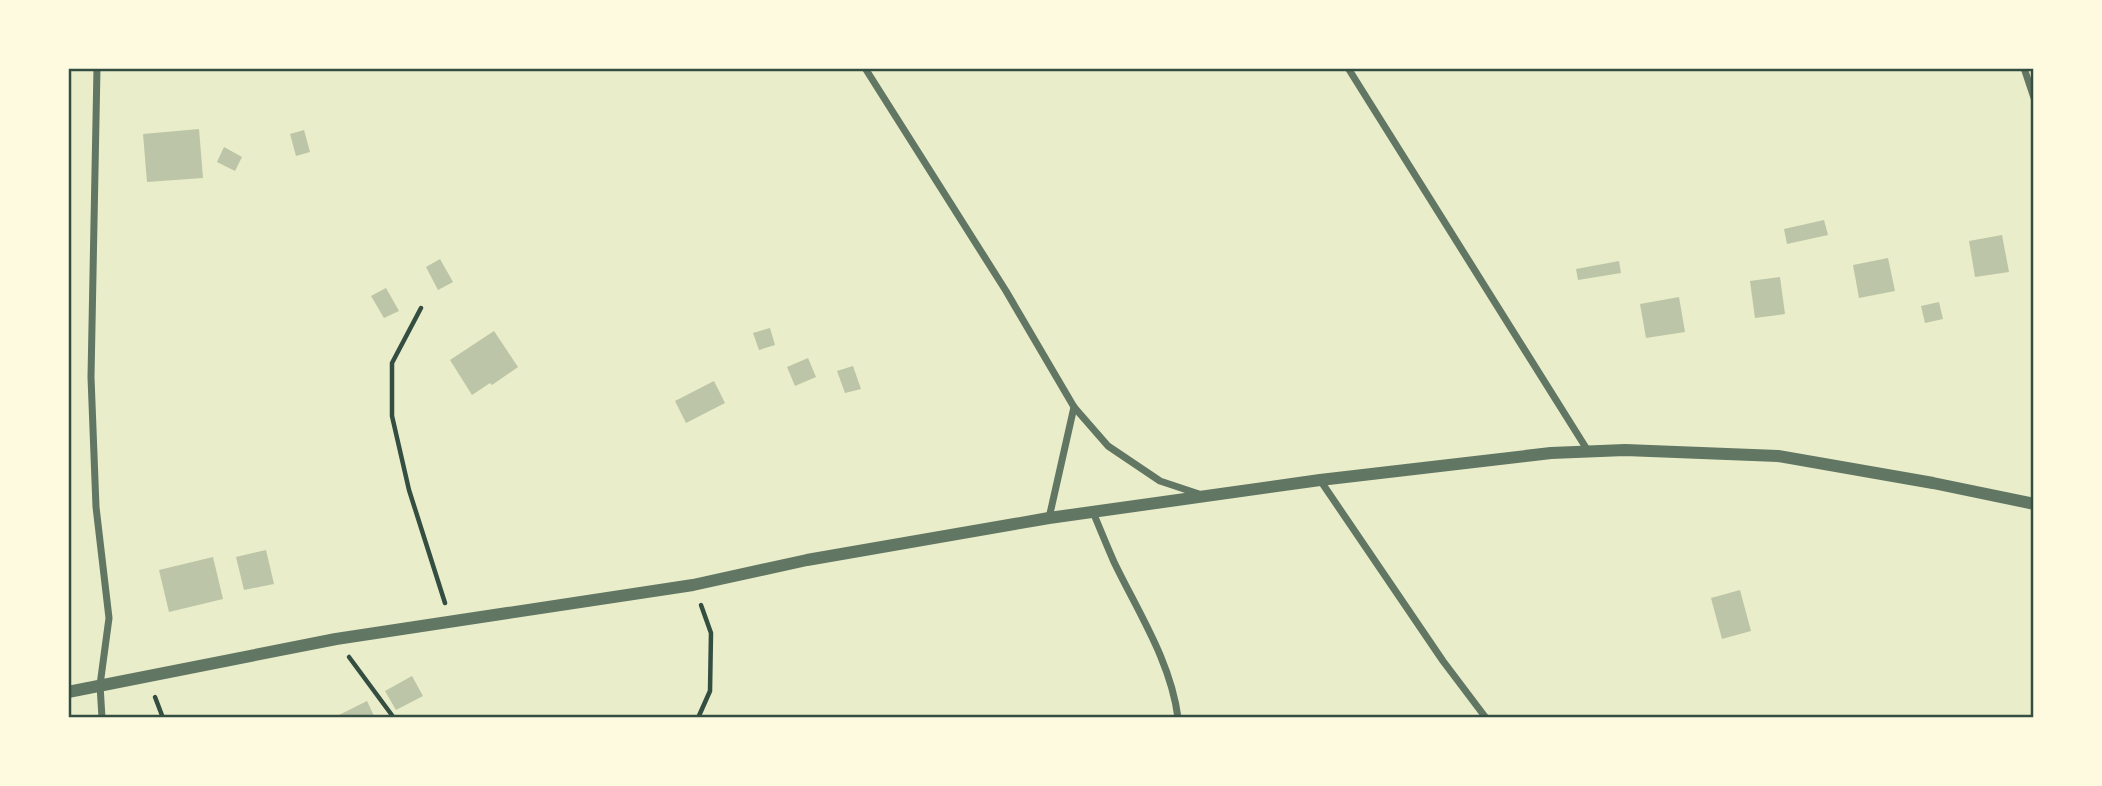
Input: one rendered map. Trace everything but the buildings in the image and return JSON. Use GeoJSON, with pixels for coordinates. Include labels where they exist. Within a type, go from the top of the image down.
{"type":"FeatureCollection","features":[{"type":"Feature","properties":{"kind":"street"},"geometry":{"type":"LineString","coordinates":[[97,68],[92,377],[96,507],[109,618],[100,685],[102,718]]}},
{"type":"Feature","properties":{"kind":"street"},"geometry":{"type":"LineString","coordinates":[[865,68],[1006,291],[1074,407],[1108,446],[1160,481],[1206,496]]}},
{"type":"Feature","properties":{"kind":"street"},"geometry":{"type":"LineString","coordinates":[[1348,68],[1589,452]]}},
{"type":"Feature","properties":{"kind":"street"},"geometry":{"type":"LineString","coordinates":[[2024,68],[2034,98]]}},
{"type":"Feature","properties":{"kind":"street"},"geometry":{"type":"LineString","coordinates":[[1049,518],[1074,407]]}},
{"type":"Feature","properties":{"kind":"street"},"geometry":{"type":"LineString","coordinates":[[68,692],[336,639],[693,585],[807,560],[1049,518],[1320,480],[1551,453],[1625,450],[1778,456],[1933,483],[2034,505]]}},
{"type":"Feature","properties":{"kind":"street"},"geometry":{"type":"LineString","coordinates":[[1320,480],[1443,661],[1486,718]]}},
{"type":"Feature","properties":{"kind":"street"},"geometry":{"type":"LineString","coordinates":[[1093,512],[1114,562],[1151,633],[1176,703],[1178,718]]}},
{"type":"Feature","properties":{"kind":"path"},"geometry":{"type":"LineString","coordinates":[[421,308],[392,363],[392,416],[409,490],[451,621]]}},
{"type":"Feature","properties":{"kind":"path"},"geometry":{"type":"LineString","coordinates":[[693,585],[711,633],[710,691],[698,718]]}},
{"type":"Feature","properties":{"kind":"path"},"geometry":{"type":"LineString","coordinates":[[336,639],[394,718]]}}]}
